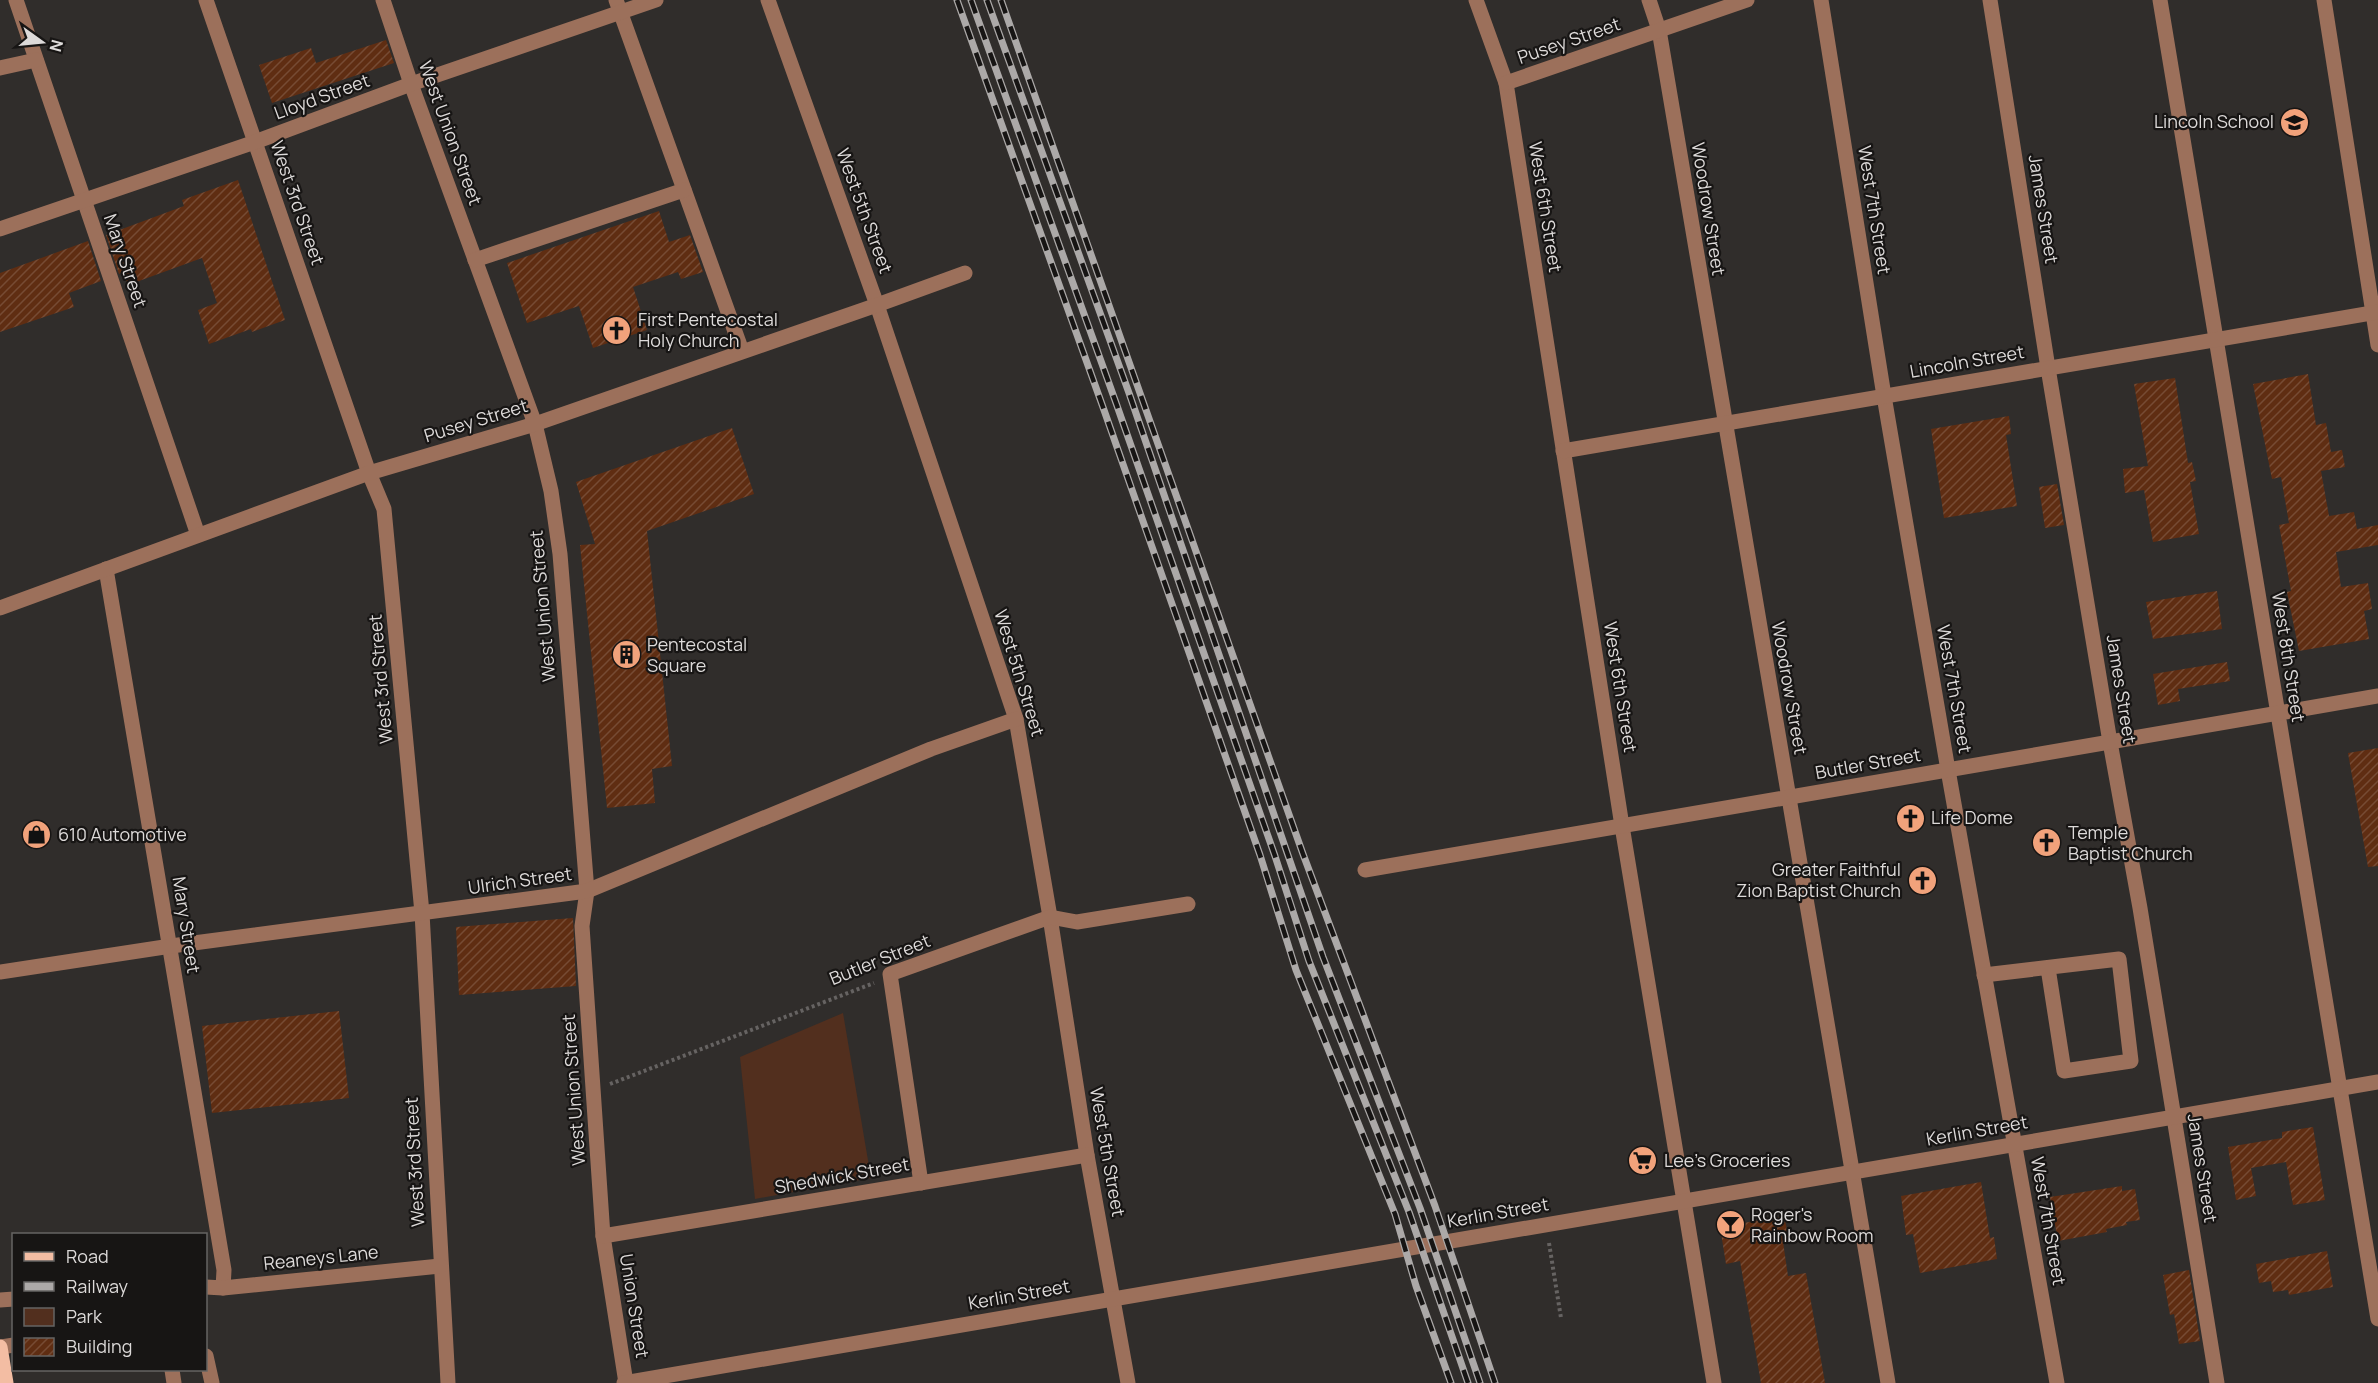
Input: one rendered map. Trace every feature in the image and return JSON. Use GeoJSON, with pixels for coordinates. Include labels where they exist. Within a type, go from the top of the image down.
{"type":"FeatureCollection","features":[{"type":"Feature","properties":{"kind":"main road"},"geometry":{"type":"LineString","coordinates":[[0,1347],[6,1383]]}},
{"type":"Feature","properties":{"kind":"street","name":"Mary Street"},"geometry":{"type":"LineString","coordinates":[[16,0],[198,535]]}},
{"type":"Feature","properties":{"kind":"street","name":"West 3rd Street"},"geometry":{"type":"LineString","coordinates":[[206,0],[369,473],[384,509],[422,913],[448,1383]]}},
{"type":"Feature","properties":{"kind":"street","name":"West Union Street"},"geometry":{"type":"LineString","coordinates":[[383,0],[411,84],[535,424],[551,491],[560,554],[587,891],[582,926],[603,1236]]}},
{"type":"Feature","properties":{"kind":"street","name":"Lloyd Street"},"geometry":{"type":"LineString","coordinates":[[0,229],[255,142],[618,7],[656,0]]}},
{"type":"Feature","properties":{"kind":"street","name":"West 5th Street"},"geometry":{"type":"LineString","coordinates":[[768,0],[878,305],[1016,719],[1087,1155],[1128,1383]]}},
{"type":"Feature","properties":{"kind":"street","name":"West 6th Street"},"geometry":{"type":"LineString","coordinates":[[1476,0],[1506,83],[1622,826],[1714,1383]]}},
{"type":"Feature","properties":{"kind":"street","name":"Woodrow Street"},"geometry":{"type":"LineString","coordinates":[[1649,0],[1659,30],[1888,1383]]}},
{"type":"Feature","properties":{"kind":"street","name":"Pusey Street"},"geometry":{"type":"LineString","coordinates":[[1506,83],[1747,0]]}},
{"type":"Feature","properties":{"kind":"street","name":"West 7th Street"},"geometry":{"type":"LineString","coordinates":[[1821,0],[1884,396],[2057,1383]]}},
{"type":"Feature","properties":{"kind":"street","name":"James Street"},"geometry":{"type":"LineString","coordinates":[[1990,0],[2048,368],[2217,1383]]}},
{"type":"Feature","properties":{"kind":"street","name":"West 8th Street"},"geometry":{"type":"LineString","coordinates":[[2160,0],[2340,1088],[2371,1228],[2378,1319]]}},
{"type":"Feature","properties":{"kind":"street"},"geometry":{"type":"LineString","coordinates":[[2324,0],[2375,312],[2378,345]]}},
{"type":"Feature","properties":{"kind":"street"},"geometry":{"type":"LineString","coordinates":[[618,7],[742,351]]}},
{"type":"Feature","properties":{"kind":"street"},"geometry":{"type":"LineString","coordinates":[[0,68],[36,60]]}},
{"type":"Feature","properties":{"kind":"street"},"geometry":{"type":"LineString","coordinates":[[475,260],[684,190]]}},
{"type":"Feature","properties":{"kind":"street","name":"Pusey Street"},"geometry":{"type":"LineString","coordinates":[[0,608],[369,473],[535,424],[964,273]]}},
{"type":"Feature","properties":{"kind":"street","name":"Lincoln Street"},"geometry":{"type":"LineString","coordinates":[[1563,451],[2375,312]]}},
{"type":"Feature","properties":{"kind":"street","name":"Mary Street"},"geometry":{"type":"LineString","coordinates":[[106,569],[224,1270],[223,1288]]}},
{"type":"Feature","properties":{"kind":"street","name":"Butler Street"},"geometry":{"type":"LineString","coordinates":[[1365,870],[2378,696]]}},
{"type":"Feature","properties":{"kind":"street","name":"Ulrich Street"},"geometry":{"type":"LineString","coordinates":[[0,972],[171,946],[587,891],[931,749],[1016,719]]}},
{"type":"Feature","properties":{"kind":"street","name":"Butler Street"},"geometry":{"type":"LineString","coordinates":[[890,974],[1050,917],[1077,922],[1188,904]]}},
{"type":"Feature","properties":{"kind":"street"},"geometry":{"type":"LineString","coordinates":[[1984,975],[2119,960],[2131,1061],[2064,1071],[2048,968]]}},
{"type":"Feature","properties":{"kind":"street"},"geometry":{"type":"LineString","coordinates":[[890,974],[921,1183]]}},
{"type":"Feature","properties":{"kind":"street","name":"Kerlin Street"},"geometry":{"type":"LineString","coordinates":[[626,1383],[2378,1082]]}},
{"type":"Feature","properties":{"kind":"street","name":"Shedwick Street"},"geometry":{"type":"LineString","coordinates":[[603,1236],[1087,1155]]}},
{"type":"Feature","properties":{"kind":"street","name":"Union Street"},"geometry":{"type":"LineString","coordinates":[[603,1236],[626,1383]]}},
{"type":"Feature","properties":{"kind":"street","name":"Reaneys Lane"},"geometry":{"type":"LineString","coordinates":[[207,1287],[223,1288],[440,1266]]}},
{"type":"Feature","properties":{"kind":"street"},"geometry":{"type":"LineString","coordinates":[[207,1360],[212,1383]]}},
{"type":"Feature","properties":{"kind":"path","name":"Butler Street"},"geometry":{"type":"LineString","coordinates":[[594,1088],[622,1081],[872,985],[890,974]]}},
{"type":"Feature","properties":{"kind":"path"},"geometry":{"type":"LineString","coordinates":[[1546,1225],[1561,1318]]}},
{"type":"Feature","properties":{"kind":"green space"},"geometry":{"type":"Polygon","coordinates":[[[843,1013],[871,1178],[755,1199],[740,1057],[843,1013]]]}},
{"type":"Feature","properties":{"kind":"building"},"geometry":{"type":"Polygon","coordinates":[[[386,40],[394,63],[272,103],[259,65],[311,48],[316,63],[386,40]]]}},
{"type":"Feature","properties":{"kind":"building"},"geometry":{"type":"Polygon","coordinates":[[[238,180],[285,320],[209,344],[198,310],[217,303],[202,258],[128,285],[123,272],[119,274],[106,235],[184,206],[182,200],[238,180]]]}},
{"type":"Feature","properties":{"kind":"building"},"geometry":{"type":"Polygon","coordinates":[[[659,211],[669,242],[690,235],[703,272],[681,279],[678,272],[633,287],[647,330],[593,348],[579,306],[527,323],[507,263],[659,211]]]}},
{"type":"Feature","properties":{"kind":"building"},"geometry":{"type":"Polygon","coordinates":[[[88,241],[101,281],[69,293],[74,307],[0,332],[0,273],[88,241]]]}},
{"type":"Feature","properties":{"kind":"building"},"geometry":{"type":"Polygon","coordinates":[[[2308,374],[2316,425],[2326,423],[2331,452],[2342,450],[2345,467],[2321,471],[2329,516],[2354,512],[2357,529],[2378,525],[2378,545],[2336,552],[2341,587],[2368,583],[2372,609],[2364,611],[2369,639],[2299,651],[2287,592],[2291,591],[2279,525],[2289,523],[2281,477],[2272,479],[2253,384],[2308,374]]]}},
{"type":"Feature","properties":{"kind":"building"},"geometry":{"type":"Polygon","coordinates":[[[2175,378],[2188,463],[2192,462],[2196,481],[2190,482],[2199,534],[2153,542],[2144,490],[2125,493],[2123,469],[2148,466],[2134,384],[2175,378]]]}},
{"type":"Feature","properties":{"kind":"building"},"geometry":{"type":"Polygon","coordinates":[[[2009,416],[2011,434],[2006,435],[2017,506],[1944,518],[1931,429],[2009,416]]]}},
{"type":"Feature","properties":{"kind":"building","name":"Pentecostal Square"},"geometry":{"type":"Polygon","coordinates":[[[732,428],[754,494],[647,531],[672,766],[652,769],[655,803],[607,808],[580,545],[595,544],[576,482],[732,428]]]}},
{"type":"Feature","properties":{"kind":"building"},"geometry":{"type":"Polygon","coordinates":[[[2057,484],[2064,525],[2045,528],[2039,487],[2057,484]]]}},
{"type":"Feature","properties":{"kind":"building"},"geometry":{"type":"Polygon","coordinates":[[[2217,591],[2222,629],[2153,639],[2146,602],[2217,591]]]}},
{"type":"Feature","properties":{"kind":"building"},"geometry":{"type":"Polygon","coordinates":[[[2227,662],[2230,681],[2178,689],[2180,701],[2158,705],[2153,674],[2227,662]]]}},
{"type":"Feature","properties":{"kind":"building"},"geometry":{"type":"Polygon","coordinates":[[[2378,748],[2378,866],[2368,867],[2348,753],[2378,748]]]}},
{"type":"Feature","properties":{"kind":"building"},"geometry":{"type":"Polygon","coordinates":[[[573,918],[576,986],[459,995],[456,927],[573,918]]]}},
{"type":"Feature","properties":{"kind":"building"},"geometry":{"type":"Polygon","coordinates":[[[339,1011],[349,1098],[212,1113],[202,1026],[339,1011]]]}},
{"type":"Feature","properties":{"kind":"building"},"geometry":{"type":"Polygon","coordinates":[[[2313,1127],[2325,1200],[2293,1205],[2286,1162],[2251,1168],[2256,1196],[2236,1200],[2228,1147],[2282,1138],[2282,1132],[2313,1127]]]}},
{"type":"Feature","properties":{"kind":"building"},"geometry":{"type":"Polygon","coordinates":[[[1981,1182],[1990,1238],[1994,1237],[1997,1259],[1920,1273],[1913,1234],[1906,1235],[1901,1196],[1981,1182]]]}},
{"type":"Feature","properties":{"kind":"building"},"geometry":{"type":"Polygon","coordinates":[[[2122,1186],[2122,1191],[2135,1189],[2140,1220],[2106,1229],[2107,1232],[2058,1241],[2050,1197],[2122,1186]]]}},
{"type":"Feature","properties":{"kind":"building"},"geometry":{"type":"Polygon","coordinates":[[[1784,1216],[1788,1234],[1782,1235],[1788,1276],[1806,1273],[1825,1383],[1761,1383],[1740,1261],[1726,1264],[1720,1227],[1784,1216]]]}},
{"type":"Feature","properties":{"kind":"building"},"geometry":{"type":"Polygon","coordinates":[[[2327,1251],[2333,1287],[2289,1295],[2288,1290],[2273,1292],[2271,1281],[2259,1283],[2256,1264],[2327,1251]]]}},
{"type":"Feature","properties":{"kind":"building"},"geometry":{"type":"Polygon","coordinates":[[[2189,1270],[2200,1341],[2179,1344],[2174,1314],[2170,1315],[2163,1275],[2189,1270]]]}},
{"type":"Feature","properties":{"kind":"railway"},"geometry":{"type":"LineString","coordinates":[[957,0],[1260,855],[1296,970],[1395,1214],[1416,1286],[1451,1383]]}},
{"type":"Feature","properties":{"kind":"railway"},"geometry":{"type":"LineString","coordinates":[[971,0],[1115,400],[1275,856],[1309,961],[1409,1212],[1468,1383]]}},
{"type":"Feature","properties":{"kind":"railway"},"geometry":{"type":"LineString","coordinates":[[987,0],[1129,393],[1323,957],[1420,1208],[1480,1383]]}},
{"type":"Feature","properties":{"kind":"railway"},"geometry":{"type":"LineString","coordinates":[[1001,0],[1303,854],[1435,1206],[1495,1383]]}},
{"type":"Feature","properties":{"kind":"place","name":"Lincoln School"},"geometry":{"type":"Point","coordinates":[2295,122]}},
{"type":"Feature","properties":{"kind":"place","name":"First Pentecostal Holy Church"},"geometry":{"type":"Point","coordinates":[617,330]}},
{"type":"Feature","properties":{"kind":"place","name":"Pentecostal Square"},"geometry":{"type":"Point","coordinates":[626,655]}},
{"type":"Feature","properties":{"kind":"place","name":"Life Dome"},"geometry":{"type":"Point","coordinates":[1910,818]}},
{"type":"Feature","properties":{"kind":"place","name":"610 Automotive"},"geometry":{"type":"Point","coordinates":[37,835]}},
{"type":"Feature","properties":{"kind":"place","name":"Temple Baptist Church"},"geometry":{"type":"Point","coordinates":[2047,843]}},
{"type":"Feature","properties":{"kind":"place","name":"Greater Faithful Zion Baptist Church"},"geometry":{"type":"Point","coordinates":[1922,880]}},
{"type":"Feature","properties":{"kind":"place","name":"Lee's Groceries"},"geometry":{"type":"Point","coordinates":[1643,1161]}},
{"type":"Feature","properties":{"kind":"place","name":"Roger's Rainbow Room"},"geometry":{"type":"Point","coordinates":[1730,1225]}}]}
